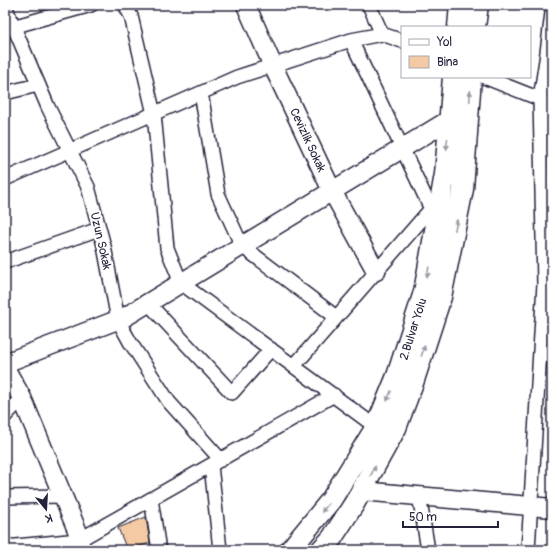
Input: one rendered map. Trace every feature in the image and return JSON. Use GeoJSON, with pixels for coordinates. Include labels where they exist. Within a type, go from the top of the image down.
{"type":"FeatureCollection","features":[{"type":"Feature","properties":{"kind":"main road"},"geometry":{"type":"LineString","coordinates":[[458,26],[460,5]]}},
{"type":"Feature","properties":{"kind":"main road"},"geometry":{"type":"LineString","coordinates":[[475,26],[478,5]]}},
{"type":"Feature","properties":{"kind":"main road","name":"2.Bulvar Yolu"},"geometry":{"type":"LineString","coordinates":[[290,550],[331,500],[376,427],[397,376],[424,292],[449,120],[453,78]]}},
{"type":"Feature","properties":{"kind":"main road","name":"2.Bulvar Yolu"},"geometry":{"type":"LineString","coordinates":[[329,546],[362,491],[396,428],[414,380],[441,297],[463,190],[471,78]]}},
{"type":"Feature","properties":{"kind":"street"},"geometry":{"type":"LineString","coordinates":[[9,28],[91,5]]}},
{"type":"Feature","properties":{"kind":"street"},"geometry":{"type":"LineString","coordinates":[[125,5],[131,16],[154,114],[167,248],[181,283],[376,427]]}},
{"type":"Feature","properties":{"kind":"street","name":"Cevizlik Sokak"},"geometry":{"type":"LineString","coordinates":[[246,5],[332,191],[376,271]]}},
{"type":"Feature","properties":{"kind":"street"},"geometry":{"type":"LineString","coordinates":[[369,5],[382,34]]}},
{"type":"Feature","properties":{"kind":"street","name":"Uzun Sokak"},"geometry":{"type":"LineString","coordinates":[[5,6],[9,28],[88,187],[99,229],[118,320],[130,342],[169,402],[216,462]]}},
{"type":"Feature","properties":{"kind":"street"},"geometry":{"type":"LineString","coordinates":[[528,550],[544,284],[540,99],[549,60],[552,13]]}},
{"type":"Feature","properties":{"kind":"street"},"geometry":{"type":"LineString","coordinates":[[5,178],[237,77],[352,40],[382,34],[401,41]]}},
{"type":"Feature","properties":{"kind":"street"},"geometry":{"type":"LineString","coordinates":[[294,366],[436,203],[403,148],[352,40]]}},
{"type":"Feature","properties":{"kind":"street"},"geometry":{"type":"LineString","coordinates":[[487,78],[540,99],[552,110]]}},
{"type":"Feature","properties":{"kind":"street"},"geometry":{"type":"LineString","coordinates":[[5,93],[38,85]]}},
{"type":"Feature","properties":{"kind":"street"},"geometry":{"type":"LineString","coordinates":[[202,93],[218,194],[242,246],[336,317]]}},
{"type":"Feature","properties":{"kind":"street"},"geometry":{"type":"LineString","coordinates":[[5,363],[118,320],[449,120]]}},
{"type":"Feature","properties":{"kind":"street"},"geometry":{"type":"LineString","coordinates":[[5,262],[99,229]]}},
{"type":"Feature","properties":{"kind":"street"},"geometry":{"type":"LineString","coordinates":[[148,303],[232,393],[271,349]]}},
{"type":"Feature","properties":{"kind":"street"},"geometry":{"type":"LineString","coordinates":[[5,368],[22,398],[77,530],[80,545]]}},
{"type":"Feature","properties":{"kind":"street"},"geometry":{"type":"LineString","coordinates":[[5,547],[80,545],[151,499],[334,395]]}},
{"type":"Feature","properties":{"kind":"street"},"geometry":{"type":"LineString","coordinates":[[5,416],[22,398]]}},
{"type":"Feature","properties":{"kind":"street"},"geometry":{"type":"LineString","coordinates":[[216,462],[220,550]]}},
{"type":"Feature","properties":{"kind":"street"},"geometry":{"type":"LineString","coordinates":[[362,491],[552,508]]}},
{"type":"Feature","properties":{"kind":"street"},"geometry":{"type":"LineString","coordinates":[[419,495],[428,550]]}},
{"type":"Feature","properties":{"kind":"street"},"geometry":{"type":"LineString","coordinates":[[5,497],[62,496]]}},
{"type":"Feature","properties":{"kind":"street"},"geometry":{"type":"LineString","coordinates":[[151,499],[159,550]]}},
{"type":"Feature","properties":{"kind":"building"},"geometry":{"type":"Polygon","coordinates":[[[146,517],[150,543],[127,550],[118,528],[146,517]]]}}]}
